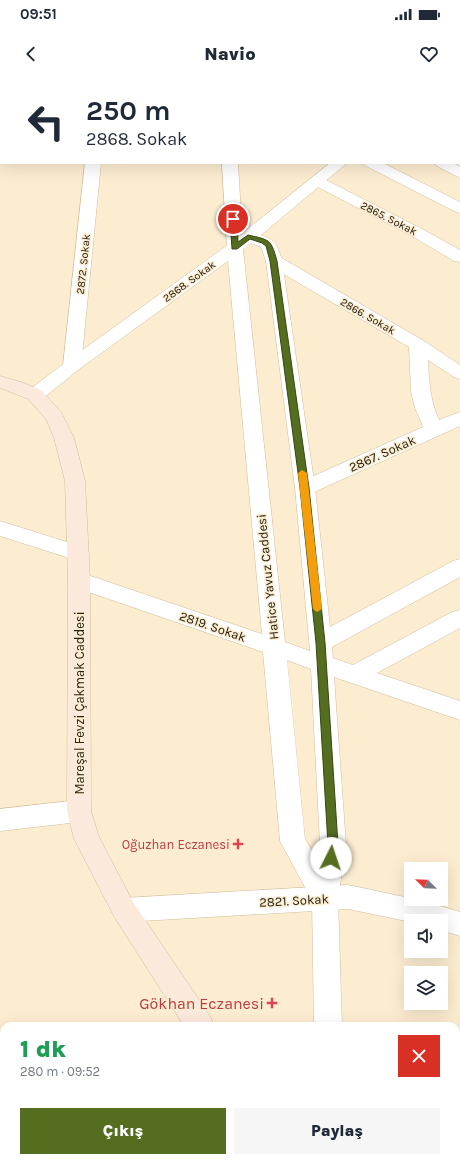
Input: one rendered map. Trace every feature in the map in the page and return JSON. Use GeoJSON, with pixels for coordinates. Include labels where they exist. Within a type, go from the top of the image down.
{"type":"FeatureCollection","features":[{"type":"Feature","properties":{"kind":"main road","name":"Mareşal Fevzi Çakmak Caddesi"},"geometry":{"type":"LineString","coordinates":[[0,382],[17,387],[35,395],[54,416],[64,438],[75,481],[79,553],[79,811],[87,839],[124,910],[197,1022]]}},
{"type":"Feature","properties":{"kind":"street","name":"2872. Sokak"},"geometry":{"type":"LineString","coordinates":[[72,366],[93,164]]}},
{"type":"Feature","properties":{"kind":"street","name":"Hatice Yavuz Caddesi"},"geometry":{"type":"LineString","coordinates":[[230,164],[242,242],[274,647],[293,841],[325,899]]}},
{"type":"Feature","properties":{"kind":"street","name":"2868. Sokak"},"geometry":{"type":"LineString","coordinates":[[35,395],[72,366],[242,242],[338,164]]}},
{"type":"Feature","properties":{"kind":"street"},"geometry":{"type":"LineString","coordinates":[[373,164],[456,203]]}},
{"type":"Feature","properties":{"kind":"street"},"geometry":{"type":"LineString","coordinates":[[444,164],[460,172]]}},
{"type":"Feature","properties":{"kind":"street","name":"2865. Sokak"},"geometry":{"type":"LineString","coordinates":[[317,181],[418,233],[460,257]]}},
{"type":"Feature","properties":{"kind":"street"},"geometry":{"type":"LineString","coordinates":[[242,242],[264,241],[270,245],[274,261],[304,488],[322,654],[333,845],[325,899],[328,1022]]}},
{"type":"Feature","properties":{"kind":"street","name":"2866. Sokak"},"geometry":{"type":"LineString","coordinates":[[274,261],[418,345],[460,373]]}},
{"type":"Feature","properties":{"kind":"street"},"geometry":{"type":"LineString","coordinates":[[418,345],[420,392],[424,408],[434,430]]}},
{"type":"Feature","properties":{"kind":"street","name":"2867. Sokak"},"geometry":{"type":"LineString","coordinates":[[304,488],[460,418]]}},
{"type":"Feature","properties":{"kind":"street"},"geometry":{"type":"LineString","coordinates":[[0,528],[79,553]]}},
{"type":"Feature","properties":{"kind":"street"},"geometry":{"type":"LineString","coordinates":[[322,654],[460,567]]}},
{"type":"Feature","properties":{"kind":"street","name":"2819. Sokak"},"geometry":{"type":"LineString","coordinates":[[79,580],[274,647],[322,654],[354,675],[460,711]]}},
{"type":"Feature","properties":{"kind":"street"},"geometry":{"type":"LineString","coordinates":[[354,675],[460,618]]}},
{"type":"Feature","properties":{"kind":"street"},"geometry":{"type":"LineString","coordinates":[[0,820],[79,811]]}},
{"type":"Feature","properties":{"kind":"street","name":"2821. Sokak"},"geometry":{"type":"LineString","coordinates":[[124,910],[348,897],[384,903],[422,912],[460,924]]}},
{"type":"Feature","properties":{"kind":"slow traffic"},"geometry":{"type":"LineString","coordinates":[[302,473],[317,609]]}},
{"type":"Feature","properties":{"kind":"place","name":"Oğuzhan Eczanesi"},"geometry":{"type":"Point","coordinates":[238,844]}},
{"type":"Feature","properties":{"kind":"place","name":"Gökhan Eczanesi"},"geometry":{"type":"Point","coordinates":[272,1003]}},
{"type":"Feature","properties":{"kind":"route"},"geometry":{"type":"LineString","coordinates":[[233,219],[235,248],[248,237],[264,241],[270,245],[274,261],[304,488],[321,643],[333,845],[331,858]]}}]}
